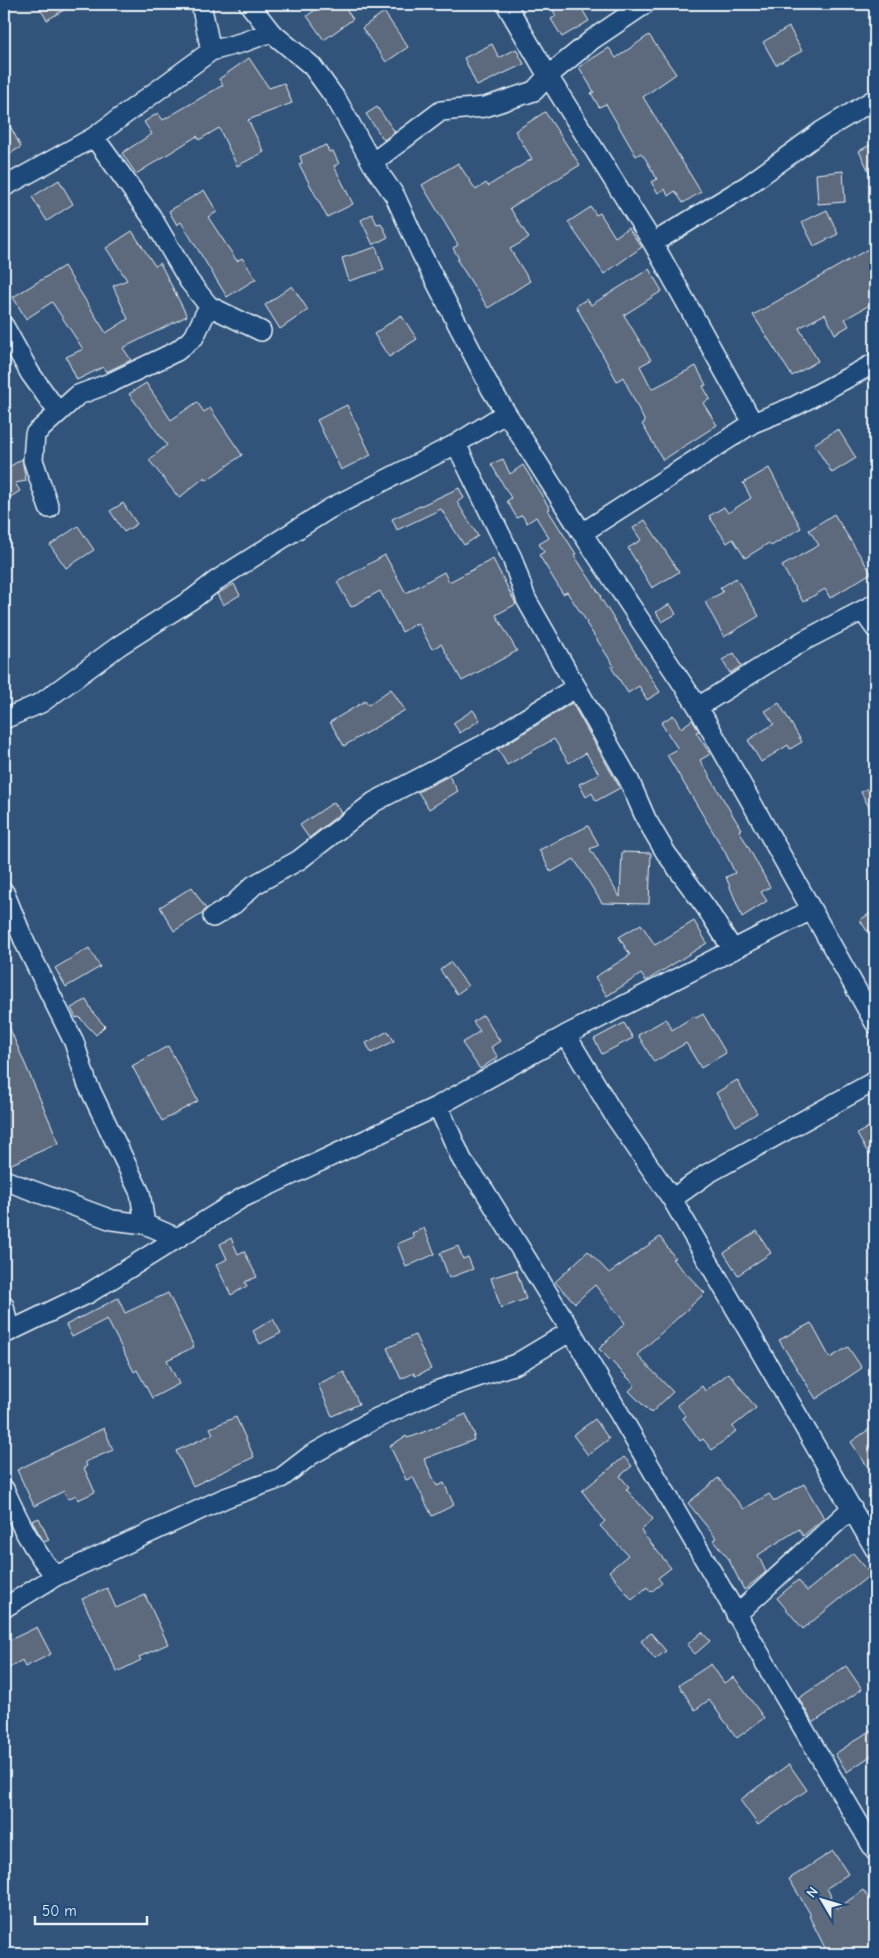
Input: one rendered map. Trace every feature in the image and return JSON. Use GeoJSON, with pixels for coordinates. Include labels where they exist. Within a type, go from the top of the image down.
{"type":"FeatureCollection","features":[{"type":"Feature","properties":{"kind":"street"},"geometry":{"type":"LineString","coordinates":[[201,4],[210,51]]}},
{"type":"Feature","properties":{"kind":"street"},"geometry":{"type":"LineString","coordinates":[[249,4],[271,32],[312,66],[338,102],[372,163],[395,196],[421,252],[491,389],[582,533],[698,707],[875,1023]]}},
{"type":"Feature","properties":{"kind":"street"},"geometry":{"type":"LineString","coordinates":[[506,4],[548,76],[653,243],[753,422]]}},
{"type":"Feature","properties":{"kind":"street"},"geometry":{"type":"LineString","coordinates":[[372,163],[441,111],[485,107],[534,91],[548,76],[593,39],[645,4]]}},
{"type":"Feature","properties":{"kind":"street"},"geometry":{"type":"LineString","coordinates":[[4,188],[94,137],[210,51],[244,42],[271,32]]}},
{"type":"Feature","properties":{"kind":"street"},"geometry":{"type":"LineString","coordinates":[[653,243],[748,185],[822,131],[875,99]]}},
{"type":"Feature","properties":{"kind":"street"},"geometry":{"type":"LineString","coordinates":[[94,137],[150,216],[189,281],[209,306],[261,331]]}},
{"type":"Feature","properties":{"kind":"street"},"geometry":{"type":"LineString","coordinates":[[49,508],[33,460],[35,434],[78,395],[110,384],[177,351],[194,337],[209,306]]}},
{"type":"Feature","properties":{"kind":"street"},"geometry":{"type":"LineString","coordinates":[[4,326],[30,373],[58,412]]}},
{"type":"Feature","properties":{"kind":"street"},"geometry":{"type":"LineString","coordinates":[[582,533],[753,422],[795,406],[875,363]]}},
{"type":"Feature","properties":{"kind":"street"},"geometry":{"type":"LineString","coordinates":[[4,719],[41,703],[120,645],[194,598],[216,580],[322,514],[456,444],[506,414]]}},
{"type":"Feature","properties":{"kind":"street"},"geometry":{"type":"LineString","coordinates":[[456,444],[512,558],[526,600],[629,780],[646,819],[661,845],[707,909],[733,950]]}},
{"type":"Feature","properties":{"kind":"street"},"geometry":{"type":"LineString","coordinates":[[698,707],[803,641],[869,607],[875,628]]}},
{"type":"Feature","properties":{"kind":"street"},"geometry":{"type":"LineString","coordinates":[[213,917],[234,904],[254,885],[299,860],[374,802],[485,744],[576,687]]}},
{"type":"Feature","properties":{"kind":"street"},"geometry":{"type":"LineString","coordinates":[[4,892],[25,943],[74,1042],[87,1083],[140,1192],[145,1224]]}},
{"type":"Feature","properties":{"kind":"street"},"geometry":{"type":"LineString","coordinates":[[4,1306],[7,1333],[89,1293],[242,1198],[438,1106],[566,1035],[811,910]]}},
{"type":"Feature","properties":{"kind":"street"},"geometry":{"type":"LineString","coordinates":[[566,1035],[616,1118],[672,1199],[875,1548]]}},
{"type":"Feature","properties":{"kind":"street"},"geometry":{"type":"LineString","coordinates":[[672,1199],[707,1174],[875,1080]]}},
{"type":"Feature","properties":{"kind":"street"},"geometry":{"type":"LineString","coordinates":[[438,1106],[462,1160],[484,1190],[571,1331],[875,1851]]}},
{"type":"Feature","properties":{"kind":"street"},"geometry":{"type":"LineString","coordinates":[[4,1180],[112,1220],[145,1224],[177,1238]]}},
{"type":"Feature","properties":{"kind":"street"},"geometry":{"type":"LineString","coordinates":[[4,1608],[56,1576],[225,1498],[281,1478],[311,1455],[375,1419],[439,1390],[516,1364],[571,1331]]}},
{"type":"Feature","properties":{"kind":"street"},"geometry":{"type":"LineString","coordinates":[[4,1489],[20,1524],[40,1556],[56,1576]]}},
{"type":"Feature","properties":{"kind":"street"},"geometry":{"type":"LineString","coordinates":[[736,1615],[852,1508]]}},
{"type":"Feature","properties":{"kind":"building"},"geometry":{"type":"Polygon","coordinates":[[[37,4],[74,4],[47,20],[37,4]]]}},
{"type":"Feature","properties":{"kind":"building"},"geometry":{"type":"Polygon","coordinates":[[[329,4],[342,4],[353,19],[324,40],[307,16],[320,6],[322,9],[329,4]]]}},
{"type":"Feature","properties":{"kind":"building"},"geometry":{"type":"Polygon","coordinates":[[[563,4],[579,4],[589,21],[562,37],[551,19],[556,16],[553,10],[563,4]]]}},
{"type":"Feature","properties":{"kind":"building"},"geometry":{"type":"Polygon","coordinates":[[[384,12],[408,47],[386,62],[362,28],[384,12]]]}},
{"type":"Feature","properties":{"kind":"building"},"geometry":{"type":"Polygon","coordinates":[[[789,27],[802,51],[776,65],[763,42],[789,27]]]}},
{"type":"Feature","properties":{"kind":"building"},"geometry":{"type":"Polygon","coordinates":[[[649,35],[676,74],[643,97],[701,192],[683,203],[675,191],[668,196],[665,189],[658,193],[651,182],[657,179],[645,158],[641,153],[636,156],[606,104],[599,107],[591,93],[594,92],[579,67],[609,48],[616,58],[649,35]]]}},
{"type":"Feature","properties":{"kind":"building"},"geometry":{"type":"Polygon","coordinates":[[[492,44],[499,58],[516,49],[524,64],[477,86],[464,58],[492,44]]]}},
{"type":"Feature","properties":{"kind":"building"},"geometry":{"type":"Polygon","coordinates":[[[249,58],[269,88],[284,83],[292,103],[248,120],[264,152],[237,166],[219,128],[199,140],[197,136],[136,174],[122,153],[152,134],[144,122],[158,113],[163,120],[223,85],[219,79],[249,58]]]}},
{"type":"Feature","properties":{"kind":"building"},"geometry":{"type":"Polygon","coordinates":[[[377,107],[395,132],[384,140],[366,114],[377,107]]]}},
{"type":"Feature","properties":{"kind":"building"},"geometry":{"type":"Polygon","coordinates":[[[545,112],[580,165],[510,208],[529,238],[510,249],[530,281],[488,308],[457,260],[459,259],[453,248],[458,245],[422,185],[458,163],[476,190],[486,183],[488,186],[532,159],[515,131],[545,112]]]}},
{"type":"Feature","properties":{"kind":"building"},"geometry":{"type":"Polygon","coordinates":[[[4,114],[21,147],[4,157],[4,114]]]}},
{"type":"Feature","properties":{"kind":"building"},"geometry":{"type":"Polygon","coordinates":[[[875,142],[875,184],[859,151],[875,142]]]}},
{"type":"Feature","properties":{"kind":"building"},"geometry":{"type":"Polygon","coordinates":[[[326,145],[329,152],[333,151],[339,164],[334,166],[353,204],[327,217],[299,164],[302,163],[300,156],[326,145]]]}},
{"type":"Feature","properties":{"kind":"building"},"geometry":{"type":"Polygon","coordinates":[[[843,171],[845,202],[818,204],[816,174],[843,171]]]}},
{"type":"Feature","properties":{"kind":"building"},"geometry":{"type":"Polygon","coordinates":[[[59,180],[73,204],[47,221],[32,197],[59,180]]]}},
{"type":"Feature","properties":{"kind":"building"},"geometry":{"type":"Polygon","coordinates":[[[204,190],[217,212],[208,217],[237,261],[242,258],[256,279],[227,297],[181,222],[177,225],[169,211],[204,190]]]}},
{"type":"Feature","properties":{"kind":"building"},"geometry":{"type":"Polygon","coordinates":[[[591,207],[596,215],[600,213],[615,237],[628,228],[642,247],[604,274],[568,222],[591,207]]]}},
{"type":"Feature","properties":{"kind":"building"},"geometry":{"type":"Polygon","coordinates":[[[827,210],[838,234],[814,246],[802,222],[827,210]]]}},
{"type":"Feature","properties":{"kind":"building"},"geometry":{"type":"Polygon","coordinates":[[[372,214],[377,224],[381,223],[388,237],[373,245],[361,220],[372,214]]]}},
{"type":"Feature","properties":{"kind":"building"},"geometry":{"type":"Polygon","coordinates":[[[132,231],[155,266],[160,263],[187,316],[123,348],[131,360],[106,372],[103,367],[77,380],[66,357],[83,349],[52,302],[26,319],[13,297],[64,266],[106,333],[128,319],[113,286],[127,280],[106,248],[132,231]]]}},
{"type":"Feature","properties":{"kind":"building"},"geometry":{"type":"Polygon","coordinates":[[[875,245],[875,302],[845,319],[849,326],[835,334],[825,314],[799,328],[818,361],[792,376],[753,315],[875,245]]]}},
{"type":"Feature","properties":{"kind":"building"},"geometry":{"type":"Polygon","coordinates":[[[376,247],[384,270],[349,281],[342,258],[376,247]]]}},
{"type":"Feature","properties":{"kind":"building"},"geometry":{"type":"Polygon","coordinates":[[[649,269],[662,291],[624,315],[651,360],[640,366],[652,389],[696,366],[706,385],[703,386],[710,399],[703,403],[717,425],[663,460],[642,424],[645,422],[623,377],[617,381],[576,306],[587,299],[591,305],[649,269]]]}},
{"type":"Feature","properties":{"kind":"building"},"geometry":{"type":"Polygon","coordinates":[[[292,286],[308,310],[280,329],[265,305],[292,286]]]}},
{"type":"Feature","properties":{"kind":"building"},"geometry":{"type":"Polygon","coordinates":[[[401,315],[417,339],[389,357],[374,334],[401,315]]]}},
{"type":"Feature","properties":{"kind":"building"},"geometry":{"type":"Polygon","coordinates":[[[146,383],[171,420],[197,402],[204,412],[210,408],[242,455],[207,480],[205,477],[179,498],[149,460],[167,445],[129,394],[146,383]]]}},
{"type":"Feature","properties":{"kind":"building"},"geometry":{"type":"Polygon","coordinates":[[[347,405],[371,455],[341,470],[317,420],[347,405]]]}},
{"type":"Feature","properties":{"kind":"building"},"geometry":{"type":"Polygon","coordinates":[[[838,429],[856,458],[832,473],[814,444],[838,429]]]}},
{"type":"Feature","properties":{"kind":"building"},"geometry":{"type":"Polygon","coordinates":[[[22,459],[26,481],[15,483],[20,491],[4,501],[4,465],[6,469],[22,459]]]}},
{"type":"Feature","properties":{"kind":"building"},"geometry":{"type":"Polygon","coordinates":[[[503,459],[510,474],[523,465],[550,509],[548,510],[576,554],[574,555],[660,692],[647,700],[639,686],[628,693],[611,667],[614,666],[587,622],[567,592],[563,594],[539,555],[544,552],[539,544],[549,538],[536,517],[527,523],[522,515],[517,518],[507,501],[511,498],[491,464],[503,459]]]}},
{"type":"Feature","properties":{"kind":"building"},"geometry":{"type":"Polygon","coordinates":[[[769,468],[801,528],[771,546],[769,543],[745,558],[733,539],[727,543],[709,516],[724,507],[728,513],[751,498],[743,483],[769,468]]]}},
{"type":"Feature","properties":{"kind":"building"},"geometry":{"type":"Polygon","coordinates":[[[459,488],[464,498],[457,502],[478,536],[464,545],[441,509],[397,530],[392,519],[459,488]]]}},
{"type":"Feature","properties":{"kind":"building"},"geometry":{"type":"Polygon","coordinates":[[[123,503],[137,524],[124,532],[110,511],[123,503]]]}},
{"type":"Feature","properties":{"kind":"building"},"geometry":{"type":"Polygon","coordinates":[[[834,514],[871,573],[830,598],[825,589],[803,602],[782,566],[819,545],[809,530],[834,514]]]}},
{"type":"Feature","properties":{"kind":"building"},"geometry":{"type":"Polygon","coordinates":[[[645,520],[679,572],[652,588],[628,548],[641,540],[633,528],[645,520]]]}},
{"type":"Feature","properties":{"kind":"building"},"geometry":{"type":"Polygon","coordinates":[[[78,526],[94,550],[66,568],[50,545],[78,526]]]}},
{"type":"Feature","properties":{"kind":"building"},"geometry":{"type":"Polygon","coordinates":[[[385,555],[406,593],[444,572],[449,582],[493,559],[516,604],[496,615],[517,651],[462,681],[441,644],[432,649],[418,623],[402,632],[380,591],[351,607],[337,582],[385,555]]]}},
{"type":"Feature","properties":{"kind":"building"},"geometry":{"type":"Polygon","coordinates":[[[736,578],[759,616],[724,637],[705,602],[723,592],[720,588],[736,578]]]}},
{"type":"Feature","properties":{"kind":"building"},"geometry":{"type":"Polygon","coordinates":[[[234,584],[240,595],[223,605],[217,594],[234,584]]]}},
{"type":"Feature","properties":{"kind":"building"},"geometry":{"type":"Polygon","coordinates":[[[670,604],[676,614],[662,622],[656,612],[670,604]]]}},
{"type":"Feature","properties":{"kind":"building"},"geometry":{"type":"Polygon","coordinates":[[[734,653],[741,666],[730,673],[722,660],[734,653]]]}},
{"type":"Feature","properties":{"kind":"building"},"geometry":{"type":"Polygon","coordinates":[[[391,689],[405,710],[344,746],[330,722],[365,701],[368,705],[391,689]]]}},
{"type":"Feature","properties":{"kind":"building"},"geometry":{"type":"Polygon","coordinates":[[[572,703],[620,788],[596,801],[592,793],[586,797],[579,784],[599,774],[586,753],[569,763],[554,739],[507,765],[498,749],[572,703]]]}},
{"type":"Feature","properties":{"kind":"building"},"geometry":{"type":"Polygon","coordinates":[[[779,703],[802,742],[790,749],[788,745],[761,762],[748,740],[774,724],[765,711],[779,703]]]}},
{"type":"Feature","properties":{"kind":"building"},"geometry":{"type":"Polygon","coordinates":[[[473,710],[480,720],[460,733],[453,723],[473,710]]]}},
{"type":"Feature","properties":{"kind":"building"},"geometry":{"type":"Polygon","coordinates":[[[673,715],[681,728],[692,720],[699,731],[696,732],[710,754],[700,760],[741,829],[739,830],[770,887],[761,892],[767,901],[742,917],[726,877],[735,873],[725,852],[667,755],[678,749],[661,723],[673,715]]]}},
{"type":"Feature","properties":{"kind":"building"},"geometry":{"type":"Polygon","coordinates":[[[449,776],[458,791],[429,809],[418,792],[449,776]]]}},
{"type":"Feature","properties":{"kind":"building"},"geometry":{"type":"Polygon","coordinates":[[[875,784],[875,819],[861,792],[875,784]]]}},
{"type":"Feature","properties":{"kind":"building"},"geometry":{"type":"Polygon","coordinates":[[[334,802],[341,813],[309,838],[300,825],[334,802]]]}},
{"type":"Feature","properties":{"kind":"building"},"geometry":{"type":"Polygon","coordinates":[[[588,826],[599,845],[590,849],[620,897],[622,852],[651,853],[649,904],[602,903],[574,859],[551,872],[539,850],[588,826]]]}},
{"type":"Feature","properties":{"kind":"building"},"geometry":{"type":"Polygon","coordinates":[[[192,887],[206,909],[202,914],[174,931],[160,907],[192,887]]]}},
{"type":"Feature","properties":{"kind":"building"},"geometry":{"type":"Polygon","coordinates":[[[875,910],[875,926],[867,931],[860,920],[875,910]]]}},
{"type":"Feature","properties":{"kind":"building"},"geometry":{"type":"Polygon","coordinates":[[[694,921],[707,943],[646,981],[641,974],[607,996],[595,977],[630,955],[619,937],[641,924],[655,945],[694,921]]]}},
{"type":"Feature","properties":{"kind":"building"},"geometry":{"type":"Polygon","coordinates":[[[89,948],[100,967],[66,987],[55,968],[89,948]]]}},
{"type":"Feature","properties":{"kind":"building"},"geometry":{"type":"Polygon","coordinates":[[[450,962],[468,986],[457,994],[440,970],[450,962]]]}},
{"type":"Feature","properties":{"kind":"building"},"geometry":{"type":"Polygon","coordinates":[[[86,1000],[94,1014],[105,1026],[96,1035],[79,1017],[76,1018],[71,1008],[86,1000]]]}},
{"type":"Feature","properties":{"kind":"building"},"geometry":{"type":"Polygon","coordinates":[[[703,1014],[726,1053],[701,1068],[686,1043],[654,1062],[638,1035],[666,1019],[672,1030],[694,1016],[696,1018],[703,1014]]]}},
{"type":"Feature","properties":{"kind":"building"},"geometry":{"type":"Polygon","coordinates":[[[4,1015],[59,1143],[7,1166],[4,1159],[4,1015]]]}},
{"type":"Feature","properties":{"kind":"building"},"geometry":{"type":"Polygon","coordinates":[[[483,1015],[500,1041],[491,1047],[498,1057],[480,1069],[462,1043],[480,1031],[473,1022],[483,1015]]]}},
{"type":"Feature","properties":{"kind":"building"},"geometry":{"type":"Polygon","coordinates":[[[624,1023],[633,1038],[602,1054],[594,1039],[624,1023]]]}},
{"type":"Feature","properties":{"kind":"building"},"geometry":{"type":"Polygon","coordinates":[[[388,1031],[394,1041],[371,1053],[366,1043],[388,1031]]]}},
{"type":"Feature","properties":{"kind":"building"},"geometry":{"type":"Polygon","coordinates":[[[168,1046],[198,1101],[162,1121],[132,1066],[168,1046]]]}},
{"type":"Feature","properties":{"kind":"building"},"geometry":{"type":"Polygon","coordinates":[[[737,1080],[757,1113],[736,1126],[716,1093],[737,1080]]]}},
{"type":"Feature","properties":{"kind":"building"},"geometry":{"type":"Polygon","coordinates":[[[875,1123],[875,1165],[857,1134],[875,1123]]]}},
{"type":"Feature","properties":{"kind":"building"},"geometry":{"type":"Polygon","coordinates":[[[424,1228],[435,1254],[406,1267],[397,1244],[414,1237],[412,1233],[424,1228]]]}},
{"type":"Feature","properties":{"kind":"building"},"geometry":{"type":"Polygon","coordinates":[[[757,1231],[771,1253],[738,1275],[724,1253],[757,1231]]]}},
{"type":"Feature","properties":{"kind":"building"},"geometry":{"type":"Polygon","coordinates":[[[660,1237],[675,1258],[672,1259],[705,1293],[637,1355],[673,1392],[651,1413],[629,1391],[635,1385],[599,1349],[625,1323],[595,1285],[575,1303],[555,1282],[588,1251],[609,1273],[660,1237]]]}},
{"type":"Feature","properties":{"kind":"building"},"geometry":{"type":"Polygon","coordinates":[[[231,1238],[238,1254],[244,1251],[257,1277],[245,1282],[247,1286],[231,1295],[216,1265],[227,1259],[220,1244],[231,1238]]]}},
{"type":"Feature","properties":{"kind":"building"},"geometry":{"type":"Polygon","coordinates":[[[458,1246],[463,1259],[468,1257],[473,1269],[449,1278],[440,1253],[458,1246]]]}},
{"type":"Feature","properties":{"kind":"building"},"geometry":{"type":"Polygon","coordinates":[[[516,1270],[526,1299],[501,1308],[491,1278],[516,1270]]]}},
{"type":"Feature","properties":{"kind":"building"},"geometry":{"type":"Polygon","coordinates":[[[168,1293],[194,1347],[167,1360],[179,1384],[152,1398],[137,1370],[134,1372],[107,1319],[72,1337],[66,1325],[118,1298],[125,1313],[168,1293]]]}},
{"type":"Feature","properties":{"kind":"building"},"geometry":{"type":"Polygon","coordinates":[[[273,1319],[281,1333],[260,1344],[253,1331],[273,1319]]]}},
{"type":"Feature","properties":{"kind":"building"},"geometry":{"type":"Polygon","coordinates":[[[811,1323],[830,1358],[848,1347],[862,1368],[816,1399],[779,1340],[811,1323]]]}},
{"type":"Feature","properties":{"kind":"building"},"geometry":{"type":"Polygon","coordinates":[[[415,1335],[431,1369],[415,1376],[414,1373],[401,1379],[387,1348],[415,1335]]]}},
{"type":"Feature","properties":{"kind":"building"},"geometry":{"type":"Polygon","coordinates":[[[344,1372],[359,1404],[332,1416],[318,1384],[344,1372]]]}},
{"type":"Feature","properties":{"kind":"building"},"geometry":{"type":"Polygon","coordinates":[[[729,1373],[756,1408],[732,1427],[736,1431],[712,1450],[703,1439],[700,1441],[683,1418],[686,1416],[677,1405],[702,1386],[705,1391],[729,1373]]]}},
{"type":"Feature","properties":{"kind":"building"},"geometry":{"type":"Polygon","coordinates":[[[466,1414],[475,1436],[473,1437],[474,1440],[424,1459],[437,1486],[444,1483],[454,1505],[432,1516],[413,1477],[406,1480],[390,1446],[406,1436],[407,1438],[414,1436],[466,1414]]]}},
{"type":"Feature","properties":{"kind":"building"},"geometry":{"type":"Polygon","coordinates":[[[236,1417],[254,1457],[193,1486],[176,1451],[213,1434],[210,1428],[236,1417]]]}},
{"type":"Feature","properties":{"kind":"building"},"geometry":{"type":"Polygon","coordinates":[[[595,1419],[609,1439],[588,1455],[573,1435],[595,1419]]]}},
{"type":"Feature","properties":{"kind":"building"},"geometry":{"type":"Polygon","coordinates":[[[875,1425],[875,1478],[851,1442],[875,1425]]]}},
{"type":"Feature","properties":{"kind":"building"},"geometry":{"type":"Polygon","coordinates":[[[104,1428],[113,1450],[85,1462],[87,1466],[84,1468],[95,1492],[78,1500],[76,1495],[68,1499],[64,1491],[34,1506],[17,1470],[104,1428]]]}},
{"type":"Feature","properties":{"kind":"building"},"geometry":{"type":"Polygon","coordinates":[[[624,1457],[632,1466],[620,1476],[629,1487],[626,1489],[653,1519],[641,1531],[671,1568],[658,1578],[662,1583],[651,1592],[647,1587],[632,1600],[609,1571],[628,1555],[600,1526],[605,1521],[582,1491],[624,1457]]]}},
{"type":"Feature","properties":{"kind":"building"},"geometry":{"type":"Polygon","coordinates":[[[718,1478],[744,1509],[769,1494],[774,1501],[804,1484],[824,1518],[803,1536],[799,1529],[758,1555],[766,1572],[744,1590],[728,1558],[713,1540],[716,1538],[688,1503],[718,1478]]]}},
{"type":"Feature","properties":{"kind":"building"},"geometry":{"type":"Polygon","coordinates":[[[39,1518],[49,1540],[44,1542],[32,1521],[39,1518]]]}},
{"type":"Feature","properties":{"kind":"building"},"geometry":{"type":"Polygon","coordinates":[[[853,1553],[871,1574],[803,1629],[777,1598],[798,1580],[807,1591],[853,1553]]]}},
{"type":"Feature","properties":{"kind":"building"},"geometry":{"type":"Polygon","coordinates":[[[107,1588],[116,1608],[145,1595],[168,1644],[139,1657],[141,1660],[117,1672],[82,1599],[107,1588]]]}},
{"type":"Feature","properties":{"kind":"building"},"geometry":{"type":"Polygon","coordinates":[[[37,1627],[51,1654],[25,1667],[22,1660],[4,1671],[4,1643],[37,1627]]]}},
{"type":"Feature","properties":{"kind":"building"},"geometry":{"type":"Polygon","coordinates":[[[702,1632],[710,1641],[695,1654],[687,1645],[702,1632]]]}},
{"type":"Feature","properties":{"kind":"building"},"geometry":{"type":"Polygon","coordinates":[[[651,1633],[666,1651],[655,1659],[641,1641],[651,1633]]]}},
{"type":"Feature","properties":{"kind":"building"},"geometry":{"type":"Polygon","coordinates":[[[711,1664],[724,1683],[734,1677],[764,1718],[737,1738],[709,1700],[695,1710],[679,1685],[711,1664]]]}},
{"type":"Feature","properties":{"kind":"building"},"geometry":{"type":"Polygon","coordinates":[[[846,1666],[862,1689],[813,1723],[799,1698],[846,1666]]]}},
{"type":"Feature","properties":{"kind":"building"},"geometry":{"type":"Polygon","coordinates":[[[875,1727],[875,1753],[847,1772],[835,1754],[875,1727]]]}},
{"type":"Feature","properties":{"kind":"building"},"geometry":{"type":"Polygon","coordinates":[[[789,1764],[807,1790],[758,1825],[740,1800],[789,1764]]]}},
{"type":"Feature","properties":{"kind":"building"},"geometry":{"type":"Polygon","coordinates":[[[833,1851],[848,1874],[827,1888],[837,1909],[863,1890],[875,1907],[875,1954],[828,1954],[809,1916],[811,1915],[789,1879],[833,1851]]]}}]}
